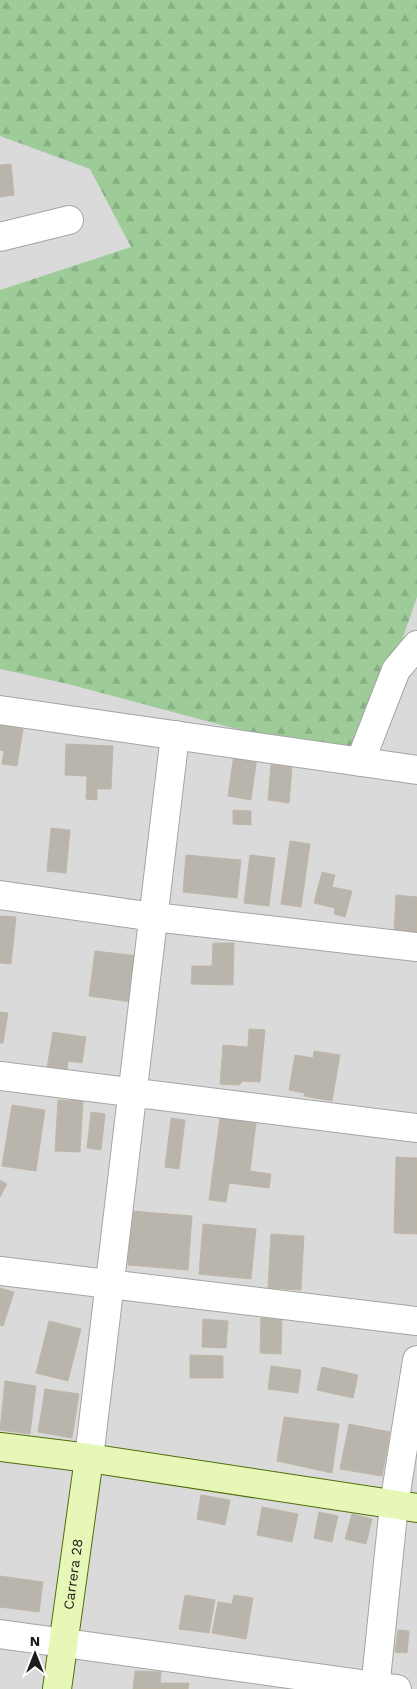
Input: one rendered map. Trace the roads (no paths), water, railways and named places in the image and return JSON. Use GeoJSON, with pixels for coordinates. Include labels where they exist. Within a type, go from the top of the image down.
{"type":"FeatureCollection","features":[{"type":"Feature","properties":{"kind":"street"},"geometry":{"type":"LineString","coordinates":[[0,237],[70,220]]}},
{"type":"Feature","properties":{"kind":"street"},"geometry":{"type":"LineString","coordinates":[[360,762],[396,670],[417,645]]}},
{"type":"Feature","properties":{"kind":"street"},"geometry":{"type":"LineString","coordinates":[[0,710],[417,770]]}},
{"type":"Feature","properties":{"kind":"street"},"geometry":{"type":"LineString","coordinates":[[89,1458],[175,735]]}},
{"type":"Feature","properties":{"kind":"street"},"geometry":{"type":"LineString","coordinates":[[0,895],[154,917],[417,947]]}},
{"type":"Feature","properties":{"kind":"street"},"geometry":{"type":"LineString","coordinates":[[0,1076],[417,1128]]}},
{"type":"Feature","properties":{"kind":"street"},"geometry":{"type":"LineString","coordinates":[[0,1271],[417,1321]]}},
{"type":"Feature","properties":{"kind":"street"},"geometry":{"type":"LineString","coordinates":[[0,1634],[382,1688],[405,1506],[417,1360]]}},
{"type":"Feature","properties":{"kind":"street"},"geometry":{"type":"LineString","coordinates":[[0,1447],[89,1458],[405,1506]]}},
{"type":"Feature","properties":{"kind":"street","name":"Carrera 28"},"geometry":{"type":"LineString","coordinates":[[57,1689],[89,1458]]}}]}
